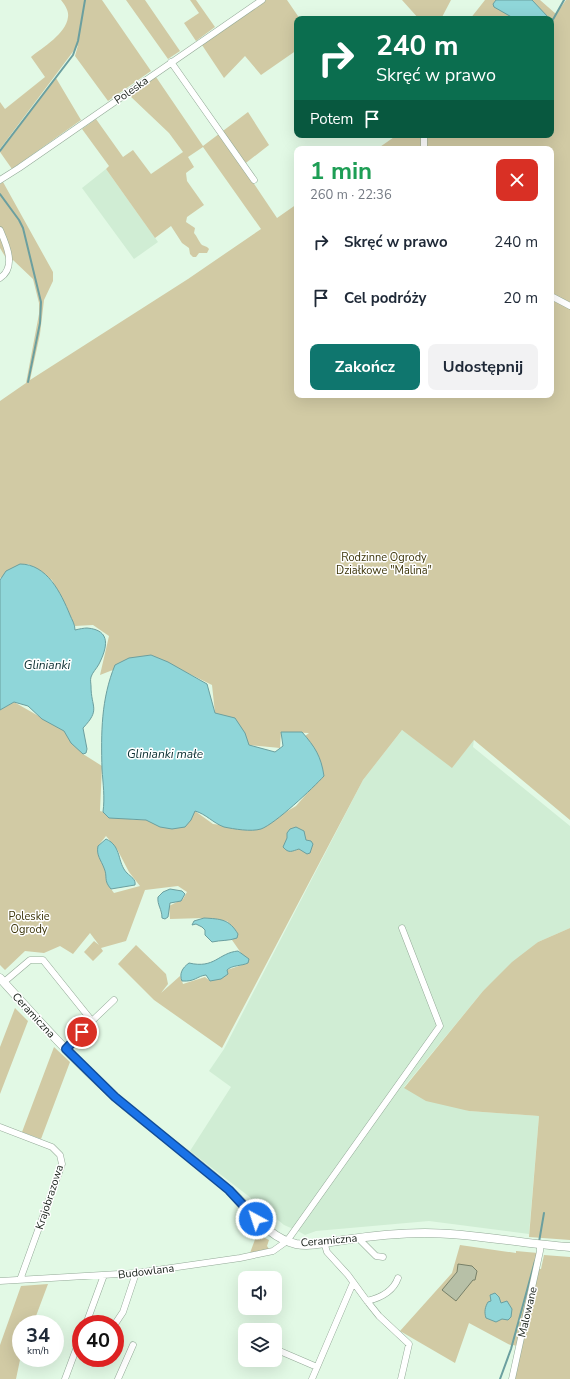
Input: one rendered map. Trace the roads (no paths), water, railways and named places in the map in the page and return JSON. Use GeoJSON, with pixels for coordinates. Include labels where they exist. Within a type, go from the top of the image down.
{"type":"FeatureCollection","features":[{"type":"Feature","properties":{"kind":"street","name":"Poleska"},"geometry":{"type":"LineString","coordinates":[[0,180],[262,0]]}},
{"type":"Feature","properties":{"kind":"street"},"geometry":{"type":"LineString","coordinates":[[171,62],[254,180]]}},
{"type":"Feature","properties":{"kind":"street"},"geometry":{"type":"LineString","coordinates":[[0,230],[6,242],[9,260],[7,272],[0,278]]}},
{"type":"Feature","properties":{"kind":"street"},"geometry":{"type":"LineString","coordinates":[[554,298],[570,306]]}},
{"type":"Feature","properties":{"kind":"street"},"geometry":{"type":"LineString","coordinates":[[287,1241],[440,1026],[402,928]]}},
{"type":"Feature","properties":{"kind":"street"},"geometry":{"type":"LineString","coordinates":[[2,980],[30,960],[43,960],[92,1021]]}},
{"type":"Feature","properties":{"kind":"street","name":"Ceramiczna"},"geometry":{"type":"LineString","coordinates":[[2,980],[66,1049],[115,1097],[229,1190],[276,1237],[302,1244],[382,1235],[425,1233],[453,1234],[539,1245],[570,1247]]}},
{"type":"Feature","properties":{"kind":"street"},"geometry":{"type":"LineString","coordinates":[[66,1049],[114,1000]]}},
{"type":"Feature","properties":{"kind":"street","name":"Krajobrazowa"},"geometry":{"type":"LineString","coordinates":[[0,1127],[52,1147],[60,1156],[62,1164],[20,1280]]}},
{"type":"Feature","properties":{"kind":"street"},"geometry":{"type":"LineString","coordinates":[[358,1238],[376,1256],[384,1257]]}},
{"type":"Feature","properties":{"kind":"street","name":"Budowlana"},"geometry":{"type":"LineString","coordinates":[[0,1281],[136,1273],[240,1258],[273,1251],[287,1241]]}},
{"type":"Feature","properties":{"kind":"street"},"geometry":{"type":"LineString","coordinates":[[324,1242],[327,1252],[348,1275],[379,1316],[409,1344],[401,1379]]}},
{"type":"Feature","properties":{"kind":"street","name":"Malowane"},"geometry":{"type":"LineString","coordinates":[[512,1379],[540,1251],[539,1245]]}},
{"type":"Feature","properties":{"kind":"street"},"geometry":{"type":"LineString","coordinates":[[121,1315],[136,1273]]}},
{"type":"Feature","properties":{"kind":"street"},"geometry":{"type":"LineString","coordinates":[[89,1315],[104,1275]]}},
{"type":"Feature","properties":{"kind":"street"},"geometry":{"type":"LineString","coordinates":[[367,1301],[377,1299],[385,1295],[396,1283],[398,1278]]}},
{"type":"Feature","properties":{"kind":"street"},"geometry":{"type":"LineString","coordinates":[[312,1379],[353,1283]]}},
{"type":"Feature","properties":{"kind":"street"},"geometry":{"type":"LineString","coordinates":[[118,1379],[133,1345]]}},
{"type":"Feature","properties":{"kind":"street"},"geometry":{"type":"LineString","coordinates":[[282,1352],[317,1367]]}},
{"type":"Feature","properties":{"kind":"street"},"geometry":{"type":"LineString","coordinates":[[65,1379],[72,1360]]}},
{"type":"Feature","properties":{"kind":"water"},"geometry":{"type":"Polygon","coordinates":[[[496,0],[532,0],[547,16],[510,16],[494,7],[493,4],[496,0]]]}},
{"type":"Feature","properties":{"kind":"water","name":"Glinianki"},"geometry":{"type":"Polygon","coordinates":[[[20,564],[30,565],[38,569],[52,581],[66,606],[75,630],[87,628],[95,629],[101,632],[104,636],[104,652],[91,678],[91,693],[94,708],[92,717],[83,728],[87,749],[86,753],[83,754],[71,743],[64,731],[42,719],[28,706],[14,702],[0,710],[0,580],[6,571],[20,564]]]}},
{"type":"Feature","properties":{"kind":"water","name":"Glinianki małe"},"geometry":{"type":"Polygon","coordinates":[[[151,655],[168,662],[207,684],[215,713],[235,718],[245,733],[249,745],[275,752],[283,746],[281,732],[302,732],[317,752],[324,776],[284,813],[267,826],[257,830],[242,830],[224,827],[203,814],[195,811],[191,820],[185,827],[172,829],[160,827],[146,820],[109,818],[103,812],[102,729],[104,703],[110,678],[115,665],[129,658],[151,655]]]}},
{"type":"Feature","properties":{"kind":"water"},"geometry":{"type":"Polygon","coordinates":[[[296,827],[304,831],[306,840],[311,841],[313,844],[310,853],[307,854],[299,849],[289,851],[283,847],[287,838],[287,833],[290,829],[296,827]]]}},
{"type":"Feature","properties":{"kind":"water"},"geometry":{"type":"Polygon","coordinates":[[[106,839],[115,846],[124,869],[134,880],[135,885],[111,889],[109,886],[106,881],[105,871],[98,852],[98,846],[106,839]]]}},
{"type":"Feature","properties":{"kind":"water"},"geometry":{"type":"Polygon","coordinates":[[[170,889],[182,891],[185,894],[181,901],[170,903],[168,917],[165,919],[162,918],[158,897],[163,892],[170,889]]]}},
{"type":"Feature","properties":{"kind":"water"},"geometry":{"type":"Polygon","coordinates":[[[204,918],[220,920],[228,923],[238,934],[237,938],[212,942],[205,935],[205,930],[202,927],[196,924],[192,925],[194,921],[204,918]]]}},
{"type":"Feature","properties":{"kind":"water"},"geometry":{"type":"Polygon","coordinates":[[[238,951],[249,959],[248,963],[229,968],[227,970],[228,974],[221,979],[210,981],[206,975],[190,981],[182,981],[182,971],[189,963],[205,964],[231,952],[238,951]]]}},
{"type":"Feature","properties":{"kind":"water"},"geometry":{"type":"Polygon","coordinates":[[[495,1293],[499,1297],[501,1303],[507,1301],[512,1309],[511,1317],[508,1320],[502,1319],[496,1322],[486,1318],[486,1306],[488,1302],[491,1301],[490,1295],[495,1293]]]}},
{"type":"Feature","properties":{"kind":"waterway"},"geometry":{"type":"LineString","coordinates":[[0,151],[73,55],[78,41],[85,0]]}},
{"type":"Feature","properties":{"kind":"waterway"},"geometry":{"type":"LineString","coordinates":[[554,18],[564,0]]}},
{"type":"Feature","properties":{"kind":"waterway"},"geometry":{"type":"LineString","coordinates":[[0,194],[23,228],[41,302],[40,323],[28,382]]}},
{"type":"Feature","properties":{"kind":"waterway"},"geometry":{"type":"LineString","coordinates":[[539,1242],[544,1213]]}},
{"type":"Feature","properties":{"kind":"waterway"},"geometry":{"type":"LineString","coordinates":[[500,1379],[511,1349],[535,1261]]}},
{"type":"Feature","properties":{"kind":"park label","name":"Rodzinne Ogrody Działkowe \"Malina\""},"geometry":{"type":"Point","coordinates":[384,563]}},
{"type":"Feature","properties":{"kind":"park label","name":"Poleskie Ogrody"},"geometry":{"type":"Point","coordinates":[29,922]}}]}
